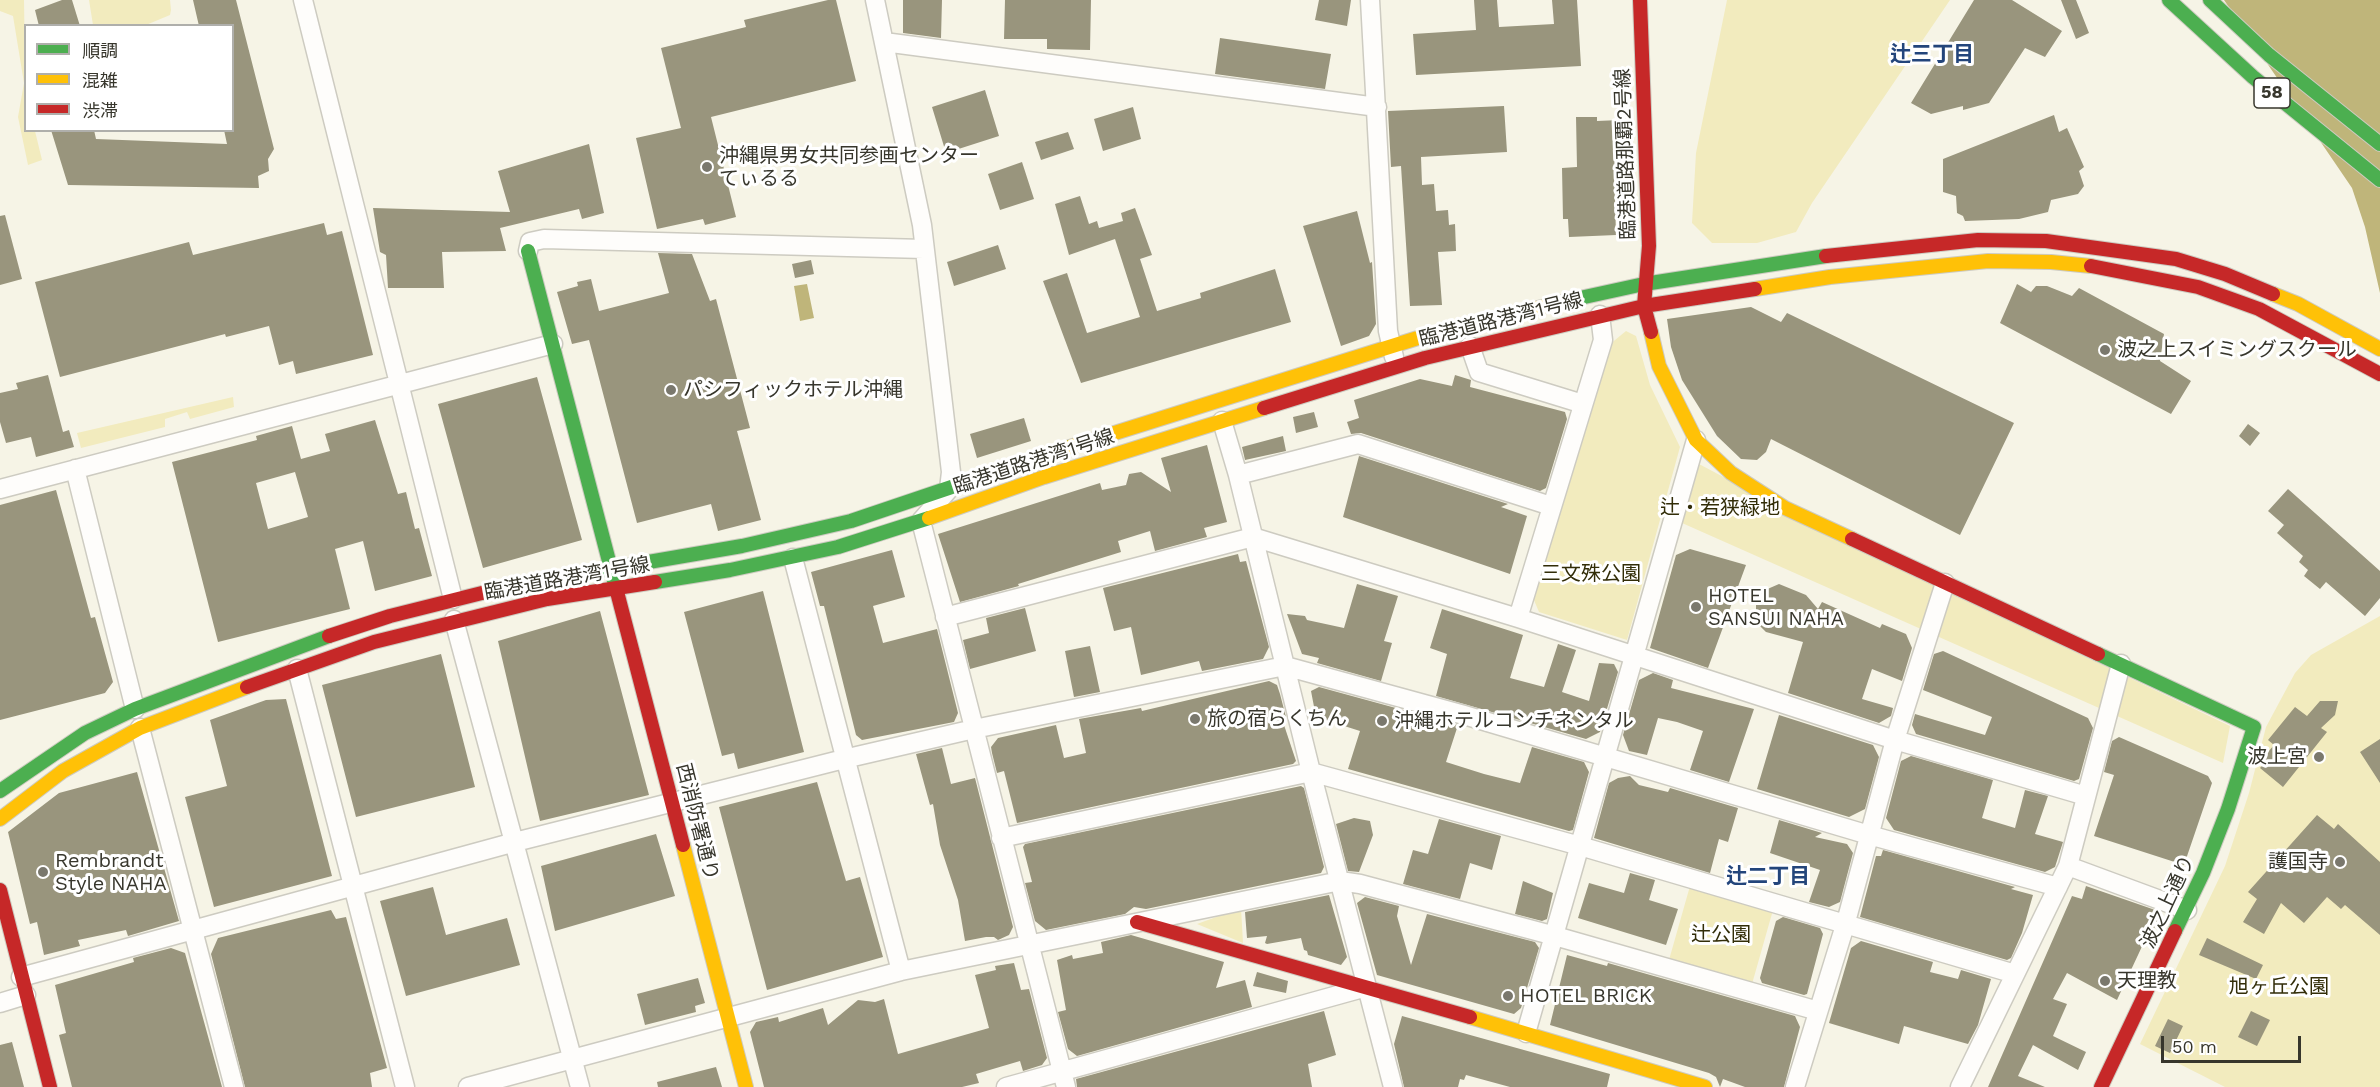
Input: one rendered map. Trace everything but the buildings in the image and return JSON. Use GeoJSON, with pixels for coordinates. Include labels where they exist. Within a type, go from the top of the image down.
{"type":"FeatureCollection","features":[{"type":"Feature","properties":{"kind":"main road","name":"臨港道路那覇2号線"},"geometry":{"type":"LineString","coordinates":[[1640,0],[1649,246],[1644,284],[1644,306],[1659,366],[1696,440],[1731,472],[1785,508],[2254,728]]}},
{"type":"Feature","properties":{"kind":"main road","name":"58"},"geometry":{"type":"LineString","coordinates":[[2169,0],[2253,77],[2380,180]]}},
{"type":"Feature","properties":{"kind":"main road","name":"58"},"geometry":{"type":"LineString","coordinates":[[2210,0],[2269,55],[2380,144]]}},
{"type":"Feature","properties":{"kind":"main road","name":"臨港道路港湾1号線"},"geometry":{"type":"LineString","coordinates":[[0,791],[85,733],[135,709],[309,643],[453,599],[610,568],[696,555],[812,531],[896,508],[1106,436],[1391,347],[1494,317],[1644,284],[1826,256],[1978,240],[2046,241],[2119,249],[2176,259],[2244,281],[2298,304],[2380,349]]}},
{"type":"Feature","properties":{"kind":"main road","name":"西消防署通り"},"geometry":{"type":"LineString","coordinates":[[528,251],[746,1087]]}},
{"type":"Feature","properties":{"kind":"main road","name":"臨港道路港湾1号線"},"geometry":{"type":"LineString","coordinates":[[0,819],[63,771],[140,728],[374,642],[454,620],[547,599],[793,558],[921,521],[1044,477],[1398,367],[1470,346],[1644,306],[1830,278],[1988,261],[2051,262],[2116,269],[2170,279],[2259,309],[2380,374]]}},
{"type":"Feature","properties":{"kind":"main road","name":"波之上通り"},"geometry":{"type":"LineString","coordinates":[[2101,1087],[2187,910],[2217,841],[2254,728]]}},
{"type":"Feature","properties":{"kind":"main road"},"geometry":{"type":"LineString","coordinates":[[0,891],[50,1087]]}},
{"type":"Feature","properties":{"kind":"main road"},"geometry":{"type":"LineString","coordinates":[[1137,922],[1526,1032],[1694,1086]]}},
{"type":"Feature","properties":{"kind":"street"},"geometry":{"type":"LineString","coordinates":[[303,0],[453,599]]}},
{"type":"Feature","properties":{"kind":"street"},"geometry":{"type":"LineString","coordinates":[[875,0],[922,225],[951,472],[949,489],[921,521],[1064,1080]]}},
{"type":"Feature","properties":{"kind":"street"},"geometry":{"type":"LineString","coordinates":[[1370,0],[1386,309],[1391,347],[1398,367]]}},
{"type":"Feature","properties":{"kind":"street"},"geometry":{"type":"LineString","coordinates":[[884,42],[1377,107]]}},
{"type":"Feature","properties":{"kind":"street"},"geometry":{"type":"LineString","coordinates":[[528,251],[530,242],[544,239],[924,249]]}},
{"type":"Feature","properties":{"kind":"street"},"geometry":{"type":"LineString","coordinates":[[1518,618],[1603,340],[1600,315]]}},
{"type":"Feature","properties":{"kind":"street"},"geometry":{"type":"LineString","coordinates":[[0,489],[553,344]]}},
{"type":"Feature","properties":{"kind":"street"},"geometry":{"type":"LineString","coordinates":[[1470,346],[1479,372],[1583,404]]}},
{"type":"Feature","properties":{"kind":"street"},"geometry":{"type":"LineString","coordinates":[[1222,421],[1238,475],[1311,772],[1393,1087]]}},
{"type":"Feature","properties":{"kind":"street"},"geometry":{"type":"LineString","coordinates":[[1526,1032],[1607,758],[1633,657],[1696,440]]}},
{"type":"Feature","properties":{"kind":"street"},"geometry":{"type":"LineString","coordinates":[[1238,475],[1358,444],[1551,506]]}},
{"type":"Feature","properties":{"kind":"street"},"geometry":{"type":"LineString","coordinates":[[75,469],[135,709]]}},
{"type":"Feature","properties":{"kind":"street"},"geometry":{"type":"LineString","coordinates":[[945,617],[1252,537],[1518,618],[1895,740],[2086,796]]}},
{"type":"Feature","properties":{"kind":"street"},"geometry":{"type":"LineString","coordinates":[[793,558],[901,971]]}},
{"type":"Feature","properties":{"kind":"street"},"geometry":{"type":"LineString","coordinates":[[1795,1087],[1846,922],[1895,740],[1945,583]]}},
{"type":"Feature","properties":{"kind":"street"},"geometry":{"type":"LineString","coordinates":[[454,620],[580,1087]]}},
{"type":"Feature","properties":{"kind":"street"},"geometry":{"type":"LineString","coordinates":[[1960,1087],[2068,866],[2121,664]]}},
{"type":"Feature","properties":{"kind":"street"},"geometry":{"type":"LineString","coordinates":[[21,977],[515,842],[844,759],[974,729],[1285,666],[1464,715],[1869,835],[2058,886]]}},
{"type":"Feature","properties":{"kind":"street"},"geometry":{"type":"LineString","coordinates":[[297,669],[405,1087]]}},
{"type":"Feature","properties":{"kind":"street"},"geometry":{"type":"LineString","coordinates":[[140,728],[234,1087]]}},
{"type":"Feature","properties":{"kind":"street"},"geometry":{"type":"LineString","coordinates":[[1001,838],[1311,772],[1846,922],[2015,974]]}},
{"type":"Feature","properties":{"kind":"street"},"geometry":{"type":"LineString","coordinates":[[2068,866],[2187,910]]}},
{"type":"Feature","properties":{"kind":"street"},"geometry":{"type":"LineString","coordinates":[[468,1087],[901,971],[1340,881],[1360,884],[1555,936],[1818,1011]]}},
{"type":"Feature","properties":{"kind":"street"},"geometry":{"type":"LineString","coordinates":[[1006,1087],[1064,1080],[1367,987]]}},
{"type":"Feature","properties":{"kind":"street"},"geometry":{"type":"LineString","coordinates":[[0,1003],[26,995]]}},
{"type":"Feature","properties":{"kind":"green space"},"geometry":{"type":"Polygon","coordinates":[[[0,0],[24,0],[24,83],[13,16],[0,11],[0,0]]]}},
{"type":"Feature","properties":{"kind":"green space"},"geometry":{"type":"Polygon","coordinates":[[[89,0],[170,0],[170,15],[148,24],[93,24],[89,0]]]}},
{"type":"Feature","properties":{"kind":"green space"},"geometry":{"type":"Polygon","coordinates":[[[1727,0],[1950,0],[1812,203],[1796,232],[1757,243],[1712,243],[1692,223],[1696,153],[1727,0]]]}},
{"type":"Feature","properties":{"kind":"green space"},"geometry":{"type":"Polygon","coordinates":[[[24,83],[24,132],[35,132],[42,160],[28,165],[18,117],[24,83]]]}},
{"type":"Feature","properties":{"kind":"green space","name":"三文殊公園"},"geometry":{"type":"Polygon","coordinates":[[[1626,331],[1636,336],[1650,385],[1680,447],[1627,640],[1539,612],[1531,593],[1609,345],[1626,331]]]}},
{"type":"Feature","properties":{"kind":"green space"},"geometry":{"type":"Polygon","coordinates":[[[233,397],[234,407],[190,419],[187,412],[165,419],[165,427],[81,448],[77,433],[233,397]]]}},
{"type":"Feature","properties":{"kind":"green space","name":"辻・若狭緑地"},"geometry":{"type":"Polygon","coordinates":[[[1699,464],[1844,541],[2230,726],[2223,763],[1682,523],[1699,464]]]}},
{"type":"Feature","properties":{"kind":"green space","name":"旭ヶ丘公園"},"geometry":{"type":"Polygon","coordinates":[[[2380,616],[2380,1087],[2225,1087],[2140,1044],[2225,866],[2249,793],[2266,727],[2295,673],[2311,655],[2380,616]]]}},
{"type":"Feature","properties":{"kind":"green space","name":"辻公園"},"geometry":{"type":"Polygon","coordinates":[[[1690,886],[1773,910],[1752,984],[1669,960],[1690,886]]]}},
{"type":"Feature","properties":{"kind":"green space"},"geometry":{"type":"Polygon","coordinates":[[[1241,908],[1243,943],[1197,924],[1241,908]]]}},
{"type":"Feature","properties":{"kind":"shaded area"},"geometry":{"type":"Polygon","coordinates":[[[2224,0],[2380,0],[2380,293],[2365,227],[2352,188],[2224,0]]]}},
{"type":"Feature","properties":{"kind":"shaded area"},"geometry":{"type":"Polygon","coordinates":[[[807,284],[814,318],[800,321],[794,286],[807,284]]]}},
{"type":"Feature","properties":{"kind":"traffic: fast"},"geometry":{"type":"LineString","coordinates":[[2169,0],[2253,77],[2380,180]]}},
{"type":"Feature","properties":{"kind":"traffic: fast"},"geometry":{"type":"LineString","coordinates":[[2210,0],[2269,55],[2380,144]]}},
{"type":"Feature","properties":{"kind":"traffic: fast"},"geometry":{"type":"LineString","coordinates":[[528,251],[616,588]]}},
{"type":"Feature","properties":{"kind":"traffic: fast"},"geometry":{"type":"LineString","coordinates":[[1566,301],[1644,284],[1826,256]]}},
{"type":"Feature","properties":{"kind":"traffic: fast"},"geometry":{"type":"LineString","coordinates":[[584,573],[742,546],[851,521],[1070,447]]}},
{"type":"Feature","properties":{"kind":"traffic: fast"},"geometry":{"type":"LineString","coordinates":[[655,582],[730,570],[838,547],[929,518]]}},
{"type":"Feature","properties":{"kind":"traffic: fast"},"geometry":{"type":"LineString","coordinates":[[0,791],[85,733],[135,709],[329,636]]}},
{"type":"Feature","properties":{"kind":"traffic: fast"},"geometry":{"type":"LineString","coordinates":[[2098,654],[2254,727],[2228,809],[2203,873],[2175,931]]}},
{"type":"Feature","properties":{"kind":"traffic: slow"},"geometry":{"type":"LineString","coordinates":[[1755,289],[1830,277],[1988,261],[2051,262],[2091,266]]}},
{"type":"Feature","properties":{"kind":"traffic: slow"},"geometry":{"type":"LineString","coordinates":[[2273,294],[2298,304],[2380,349]]}},
{"type":"Feature","properties":{"kind":"traffic: slow"},"geometry":{"type":"LineString","coordinates":[[1070,447],[1421,337],[1566,301]]}},
{"type":"Feature","properties":{"kind":"traffic: slow"},"geometry":{"type":"LineString","coordinates":[[1651,332],[1659,366],[1696,440],[1731,473],[1785,508],[1852,539]]}},
{"type":"Feature","properties":{"kind":"traffic: slow"},"geometry":{"type":"LineString","coordinates":[[929,518],[1044,477],[1264,408]]}},
{"type":"Feature","properties":{"kind":"traffic: slow"},"geometry":{"type":"LineString","coordinates":[[0,819],[63,771],[140,728],[247,687]]}},
{"type":"Feature","properties":{"kind":"traffic: slow"},"geometry":{"type":"LineString","coordinates":[[683,845],[746,1087]]}},
{"type":"Feature","properties":{"kind":"traffic: slow"},"geometry":{"type":"LineString","coordinates":[[1470,1017],[1705,1087]]}},
{"type":"Feature","properties":{"kind":"traffic: jam"},"geometry":{"type":"LineString","coordinates":[[1640,0],[1649,246],[1644,306],[1651,332]]}},
{"type":"Feature","properties":{"kind":"traffic: jam"},"geometry":{"type":"LineString","coordinates":[[1826,256],[1978,240],[2046,241],[2176,259],[2225,274],[2273,294]]}},
{"type":"Feature","properties":{"kind":"traffic: jam"},"geometry":{"type":"LineString","coordinates":[[2091,266],[2198,287],[2259,309],[2380,374]]}},
{"type":"Feature","properties":{"kind":"traffic: jam"},"geometry":{"type":"LineString","coordinates":[[1264,408],[1425,358],[1644,306],[1755,289]]}},
{"type":"Feature","properties":{"kind":"traffic: jam"},"geometry":{"type":"LineString","coordinates":[[1852,539],[2098,654]]}},
{"type":"Feature","properties":{"kind":"traffic: jam"},"geometry":{"type":"LineString","coordinates":[[329,636],[390,616],[514,585],[584,573]]}},
{"type":"Feature","properties":{"kind":"traffic: jam"},"geometry":{"type":"LineString","coordinates":[[247,687],[374,642],[547,599],[655,582]]}},
{"type":"Feature","properties":{"kind":"traffic: jam"},"geometry":{"type":"LineString","coordinates":[[616,588],[683,845]]}},
{"type":"Feature","properties":{"kind":"traffic: jam"},"geometry":{"type":"LineString","coordinates":[[0,890],[50,1087]]}},
{"type":"Feature","properties":{"kind":"traffic: jam"},"geometry":{"type":"LineString","coordinates":[[1137,922],[1470,1017]]}},
{"type":"Feature","properties":{"kind":"traffic: jam"},"geometry":{"type":"LineString","coordinates":[[2101,1087],[2175,931]]}},
{"type":"Feature","properties":{"kind":"place","name":"沖縄県男女共同参画センター てぃるる"},"geometry":{"type":"Point","coordinates":[707,167]}},
{"type":"Feature","properties":{"kind":"place","name":"波之上スイミングスクール"},"geometry":{"type":"Point","coordinates":[2105,350]}},
{"type":"Feature","properties":{"kind":"place","name":"パシフィックホテル沖縄"},"geometry":{"type":"Point","coordinates":[671,390]}},
{"type":"Feature","properties":{"kind":"place","name":"HOTEL SANSUI NAHA"},"geometry":{"type":"Point","coordinates":[1696,607]}},
{"type":"Feature","properties":{"kind":"place","name":"旅の宿らくちん"},"geometry":{"type":"Point","coordinates":[1195,719]}},
{"type":"Feature","properties":{"kind":"place","name":"沖縄ホテルコンチネンタル"},"geometry":{"type":"Point","coordinates":[1382,721]}},
{"type":"Feature","properties":{"kind":"place","name":"波上宮"},"geometry":{"type":"Point","coordinates":[2319,757]}},
{"type":"Feature","properties":{"kind":"place","name":"護国寺"},"geometry":{"type":"Point","coordinates":[2340,862]}},
{"type":"Feature","properties":{"kind":"place","name":"Rembrandt Style NAHA"},"geometry":{"type":"Point","coordinates":[43,872]}},
{"type":"Feature","properties":{"kind":"place","name":"天理教"},"geometry":{"type":"Point","coordinates":[2105,981]}},
{"type":"Feature","properties":{"kind":"place","name":"HOTEL BRICK"},"geometry":{"type":"Point","coordinates":[1508,996]}},
{"type":"Feature","properties":{"kind":"district","name":"辻三丁目"},"geometry":{"type":"Point","coordinates":[1932,55]}},
{"type":"Feature","properties":{"kind":"district","name":"辻二丁目"},"geometry":{"type":"Point","coordinates":[1768,877]}}]}
